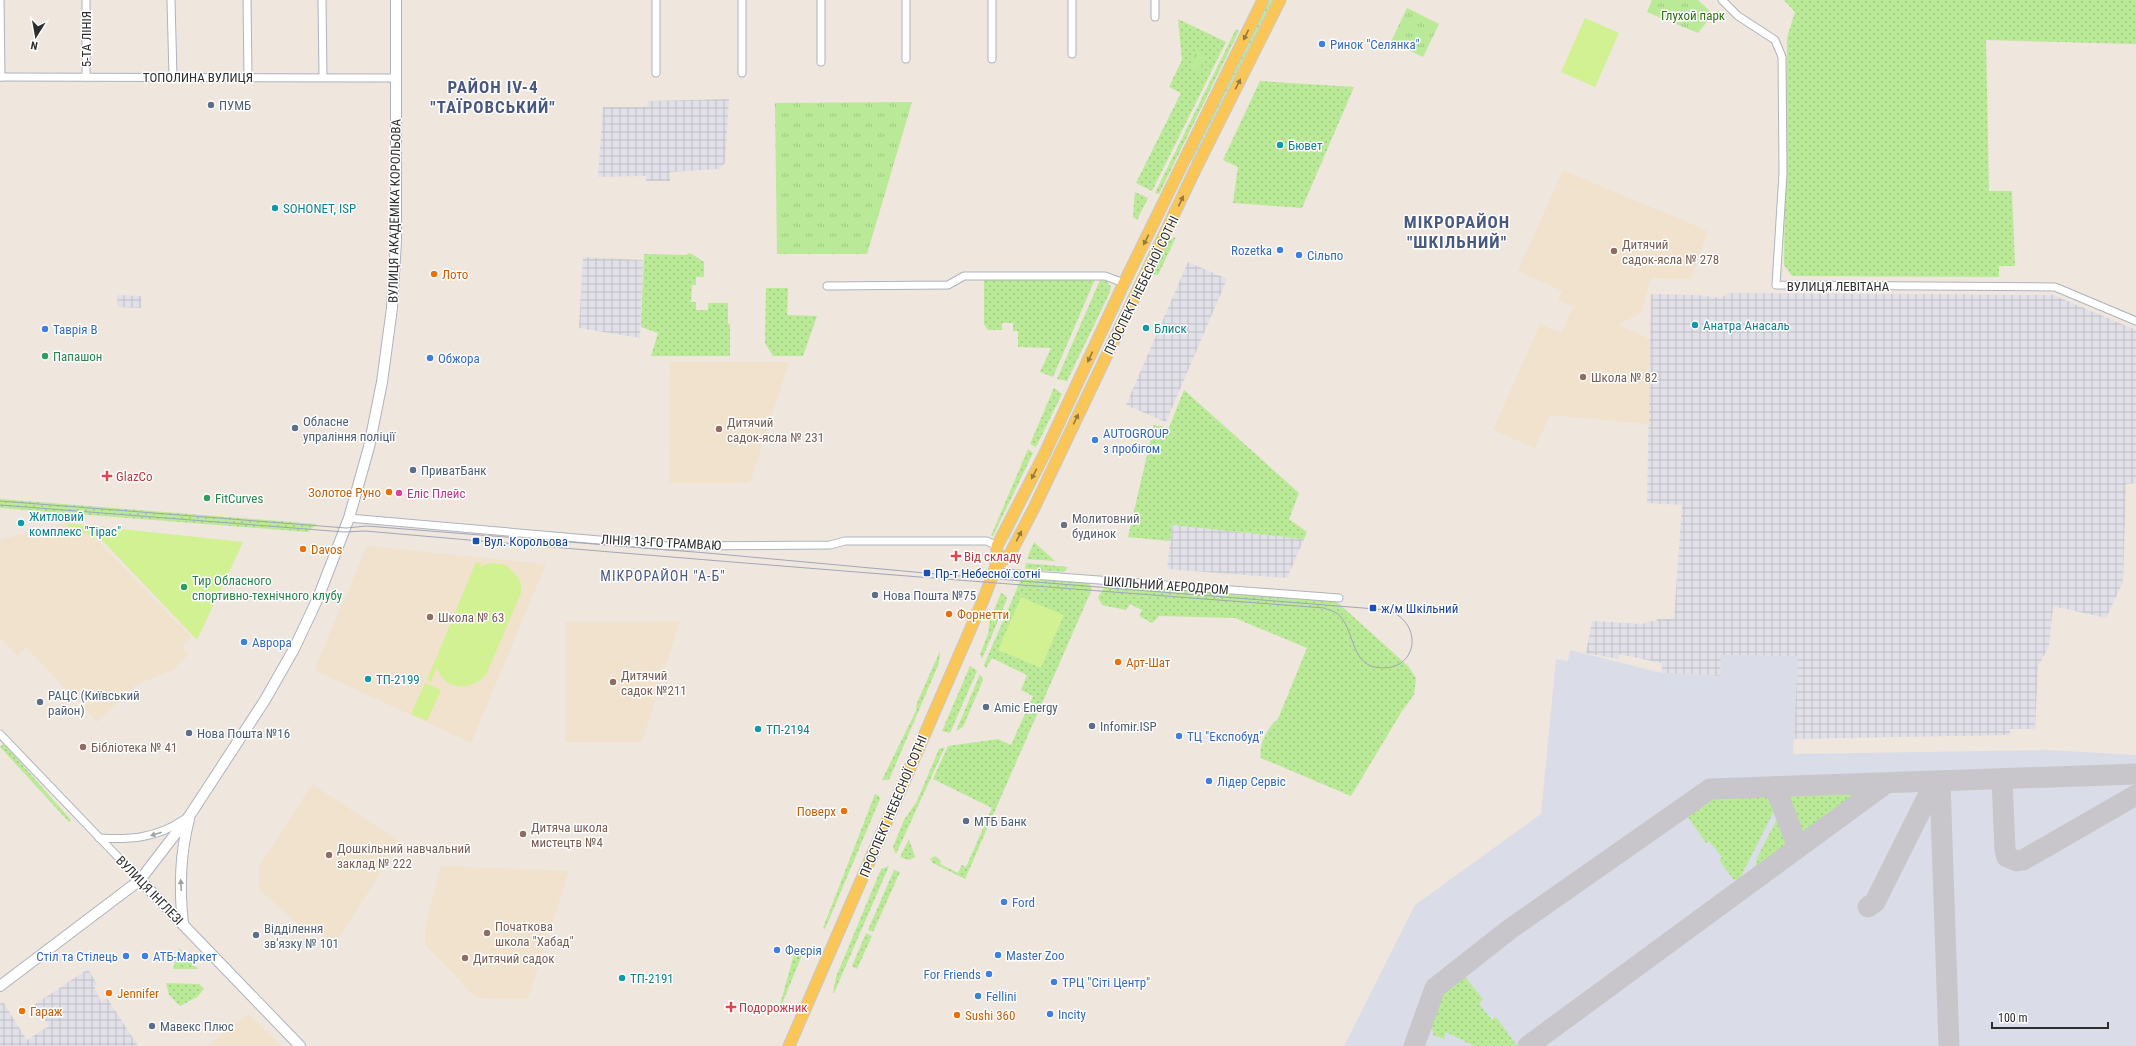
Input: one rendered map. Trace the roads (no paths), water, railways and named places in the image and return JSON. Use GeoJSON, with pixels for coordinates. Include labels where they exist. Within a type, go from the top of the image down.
{"type":"FeatureCollection","features":[{"type":"Feature","properties":{"kind":"main road","name":"ВУЛИЦЯ АКАДЕМІКА КОРОЛЬОВА"},"geometry":{"type":"LineString","coordinates":[[0,986],[140,880],[190,815],[265,700],[294,649],[318,598],[349,518],[369,447],[382,382],[392,308],[396,241],[396,0]]}},
{"type":"Feature","properties":{"kind":"main road","name":"ПРОСПЕКТ НЕБЕСНОЇ СОТНІ"},"geometry":{"type":"LineString","coordinates":[[789,1046],[995,569],[997,546],[1044,455],[1124,283],[1264,0]]}},
{"type":"Feature","properties":{"kind":"main road","name":"ПРОСПЕКТ НЕБЕСНОЇ СОТНІ"},"geometry":{"type":"LineString","coordinates":[[995,569],[1010,554],[1034,508],[1196,170],[1280,0]]}},
{"type":"Feature","properties":{"kind":"main road"},"geometry":{"type":"LineString","coordinates":[[1183,164],[1196,170]]}},
{"type":"Feature","properties":{"kind":"main road"},"geometry":{"type":"LineString","coordinates":[[183,924],[180,873],[182,852],[190,815]]}},
{"type":"Feature","properties":{"kind":"main road","name":"ВУЛИЦЯ ІНГЛЕЗІ"},"geometry":{"type":"LineString","coordinates":[[140,880],[300,1046]]}},
{"type":"Feature","properties":{"kind":"street"},"geometry":{"type":"LineString","coordinates":[[0,0],[0,77]]}},
{"type":"Feature","properties":{"kind":"street","name":"5-ТА ЛІНІЯ"},"geometry":{"type":"LineString","coordinates":[[86,0],[86,77]]}},
{"type":"Feature","properties":{"kind":"street"},"geometry":{"type":"LineString","coordinates":[[171,0],[173,77]]}},
{"type":"Feature","properties":{"kind":"street"},"geometry":{"type":"LineString","coordinates":[[247,0],[248,77]]}},
{"type":"Feature","properties":{"kind":"street"},"geometry":{"type":"LineString","coordinates":[[322,0],[323,77]]}},
{"type":"Feature","properties":{"kind":"street"},"geometry":{"type":"LineString","coordinates":[[656,0],[656,73]]}},
{"type":"Feature","properties":{"kind":"street"},"geometry":{"type":"LineString","coordinates":[[742,0],[742,73]]}},
{"type":"Feature","properties":{"kind":"street"},"geometry":{"type":"LineString","coordinates":[[821,0],[821,62]]}},
{"type":"Feature","properties":{"kind":"street"},"geometry":{"type":"LineString","coordinates":[[906,0],[906,59]]}},
{"type":"Feature","properties":{"kind":"street"},"geometry":{"type":"LineString","coordinates":[[992,0],[992,59]]}},
{"type":"Feature","properties":{"kind":"street"},"geometry":{"type":"LineString","coordinates":[[1072,0],[1072,54]]}},
{"type":"Feature","properties":{"kind":"street"},"geometry":{"type":"LineString","coordinates":[[1155,0],[1155,17]]}},
{"type":"Feature","properties":{"kind":"street","name":"ВУЛИЦЯ ЛЕВІТАНА"},"geometry":{"type":"LineString","coordinates":[[1722,0],[1742,20],[1775,40],[1782,57],[1783,173],[1776,285],[2054,287],[2136,321]]}},
{"type":"Feature","properties":{"kind":"street","name":"ТОПОЛИНА ВУЛИЦЯ"},"geometry":{"type":"LineString","coordinates":[[0,77],[396,78]]}},
{"type":"Feature","properties":{"kind":"street"},"geometry":{"type":"LineString","coordinates":[[827,286],[948,285],[964,276],[1106,276],[1124,283]]}},
{"type":"Feature","properties":{"kind":"street","name":"ЛІНІЯ 13-ГО ТРАМВАЮ"},"geometry":{"type":"LineString","coordinates":[[349,518],[668,546],[830,545],[845,541],[969,541],[987,542],[997,546]]}},
{"type":"Feature","properties":{"kind":"street","name":"ШКІЛЬНИЙ АЕРОДРОМ"},"geometry":{"type":"LineString","coordinates":[[995,569],[1339,598]]}},
{"type":"Feature","properties":{"kind":"street","name":"ВУЛИЦЯ ІНГЛЕЗІ"},"geometry":{"type":"LineString","coordinates":[[0,734],[140,880]]}},
{"type":"Feature","properties":{"kind":"street"},"geometry":{"type":"LineString","coordinates":[[99,838],[122,840],[140,838],[159,833],[175,826],[190,815]]}},
{"type":"Feature","properties":{"kind":"tram line"},"geometry":{"type":"LineString","coordinates":[[0,501],[346,528],[367,526],[707,553],[947,575],[1388,610],[1400,617],[1408,626],[1412,636],[1412,647],[1408,656],[1400,663],[1389,667],[1375,667],[1367,664],[1361,659],[1357,652],[1343,620],[1337,613],[1324,608],[844,571],[365,531],[344,532],[0,505]]}},
{"type":"Feature","properties":{"kind":"place","name":"Ринок \"Селянка\""},"geometry":{"type":"Point","coordinates":[1322,44]}},
{"type":"Feature","properties":{"kind":"place","name":"ПУМБ"},"geometry":{"type":"Point","coordinates":[211,105]}},
{"type":"Feature","properties":{"kind":"place","name":"Бювет"},"geometry":{"type":"Point","coordinates":[1280,145]}},
{"type":"Feature","properties":{"kind":"place","name":"SOHONET, ISP"},"geometry":{"type":"Point","coordinates":[275,208]}},
{"type":"Feature","properties":{"kind":"place","name":"Rozetka"},"geometry":{"type":"Point","coordinates":[1280,250]}},
{"type":"Feature","properties":{"kind":"place","name":"Дитячий садок-ясла № 278"},"geometry":{"type":"Point","coordinates":[1614,251]}},
{"type":"Feature","properties":{"kind":"place","name":"Сільпо"},"geometry":{"type":"Point","coordinates":[1299,255]}},
{"type":"Feature","properties":{"kind":"place","name":"Лото"},"geometry":{"type":"Point","coordinates":[434,274]}},
{"type":"Feature","properties":{"kind":"place","name":"Анатра Анасаль"},"geometry":{"type":"Point","coordinates":[1695,325]}},
{"type":"Feature","properties":{"kind":"place","name":"Блиск"},"geometry":{"type":"Point","coordinates":[1146,328]}},
{"type":"Feature","properties":{"kind":"place","name":"Таврія В"},"geometry":{"type":"Point","coordinates":[45,329]}},
{"type":"Feature","properties":{"kind":"place","name":"Папашон"},"geometry":{"type":"Point","coordinates":[45,356]}},
{"type":"Feature","properties":{"kind":"place","name":"Обжора"},"geometry":{"type":"Point","coordinates":[430,358]}},
{"type":"Feature","properties":{"kind":"place","name":"Школа № 82"},"geometry":{"type":"Point","coordinates":[1583,377]}},
{"type":"Feature","properties":{"kind":"place","name":"Обласне упраління поліції"},"geometry":{"type":"Point","coordinates":[295,428]}},
{"type":"Feature","properties":{"kind":"place","name":"Дитячий садок-ясла № 231"},"geometry":{"type":"Point","coordinates":[719,429]}},
{"type":"Feature","properties":{"kind":"place","name":"AUTOGROUP з пробігом"},"geometry":{"type":"Point","coordinates":[1095,440]}},
{"type":"Feature","properties":{"kind":"place","name":"ПриватБанк"},"geometry":{"type":"Point","coordinates":[413,470]}},
{"type":"Feature","properties":{"kind":"place","name":"GlazCo"},"geometry":{"type":"Point","coordinates":[107,476]}},
{"type":"Feature","properties":{"kind":"place","name":"Золотое Руно"},"geometry":{"type":"Point","coordinates":[389,492]}},
{"type":"Feature","properties":{"kind":"place","name":"Еліс Плейс"},"geometry":{"type":"Point","coordinates":[399,493]}},
{"type":"Feature","properties":{"kind":"place","name":"FitCurves"},"geometry":{"type":"Point","coordinates":[207,498]}},
{"type":"Feature","properties":{"kind":"place","name":"Житловий комплекс \"Тірас\""},"geometry":{"type":"Point","coordinates":[21,523]}},
{"type":"Feature","properties":{"kind":"place","name":"Молитовний будинок"},"geometry":{"type":"Point","coordinates":[1064,525]}},
{"type":"Feature","properties":{"kind":"place","name":"Вул. Корольова"},"geometry":{"type":"Point","coordinates":[476,541]}},
{"type":"Feature","properties":{"kind":"place","name":"Davos"},"geometry":{"type":"Point","coordinates":[303,549]}},
{"type":"Feature","properties":{"kind":"place","name":"Від складу"},"geometry":{"type":"Point","coordinates":[956,556]}},
{"type":"Feature","properties":{"kind":"place","name":"Пр-т Небесної сотні"},"geometry":{"type":"Point","coordinates":[927,573]}},
{"type":"Feature","properties":{"kind":"place","name":"Тир Обласного спортивно-технічного клубу"},"geometry":{"type":"Point","coordinates":[184,587]}},
{"type":"Feature","properties":{"kind":"place","name":"Нова Пошта №75"},"geometry":{"type":"Point","coordinates":[875,595]}},
{"type":"Feature","properties":{"kind":"place","name":"ж/м Шкільний"},"geometry":{"type":"Point","coordinates":[1373,608]}},
{"type":"Feature","properties":{"kind":"place","name":"Форнетти"},"geometry":{"type":"Point","coordinates":[949,614]}},
{"type":"Feature","properties":{"kind":"place","name":"Школа № 63"},"geometry":{"type":"Point","coordinates":[430,617]}},
{"type":"Feature","properties":{"kind":"place","name":"Аврора"},"geometry":{"type":"Point","coordinates":[244,642]}},
{"type":"Feature","properties":{"kind":"place","name":"Арт-Шат"},"geometry":{"type":"Point","coordinates":[1118,662]}},
{"type":"Feature","properties":{"kind":"place","name":"ТП-2199"},"geometry":{"type":"Point","coordinates":[368,679]}},
{"type":"Feature","properties":{"kind":"place","name":"Дитячий садок №211"},"geometry":{"type":"Point","coordinates":[613,682]}},
{"type":"Feature","properties":{"kind":"place","name":"РАЦС (Київський район)"},"geometry":{"type":"Point","coordinates":[40,702]}},
{"type":"Feature","properties":{"kind":"place","name":"Amic Energy"},"geometry":{"type":"Point","coordinates":[986,707]}},
{"type":"Feature","properties":{"kind":"place","name":"Infomir.ISP"},"geometry":{"type":"Point","coordinates":[1092,726]}},
{"type":"Feature","properties":{"kind":"place","name":"ТП-2194"},"geometry":{"type":"Point","coordinates":[758,729]}},
{"type":"Feature","properties":{"kind":"place","name":"Нова Пошта №16"},"geometry":{"type":"Point","coordinates":[189,733]}},
{"type":"Feature","properties":{"kind":"place","name":"ТЦ \"Експобуд\""},"geometry":{"type":"Point","coordinates":[1179,736]}},
{"type":"Feature","properties":{"kind":"place","name":"Бібліотека № 41"},"geometry":{"type":"Point","coordinates":[83,747]}},
{"type":"Feature","properties":{"kind":"place","name":"Лідер Сервіс"},"geometry":{"type":"Point","coordinates":[1209,781]}},
{"type":"Feature","properties":{"kind":"place","name":"Поверх"},"geometry":{"type":"Point","coordinates":[844,811]}},
{"type":"Feature","properties":{"kind":"place","name":"МТБ Банк"},"geometry":{"type":"Point","coordinates":[966,821]}},
{"type":"Feature","properties":{"kind":"place","name":"Дитяча школа мистецтв №4"},"geometry":{"type":"Point","coordinates":[523,834]}},
{"type":"Feature","properties":{"kind":"place","name":"Дошкільний навчальний заклад № 222"},"geometry":{"type":"Point","coordinates":[329,855]}},
{"type":"Feature","properties":{"kind":"place","name":"Ford"},"geometry":{"type":"Point","coordinates":[1004,902]}},
{"type":"Feature","properties":{"kind":"place","name":"Початкова школа \"Хабад\""},"geometry":{"type":"Point","coordinates":[487,933]}},
{"type":"Feature","properties":{"kind":"place","name":"Відділення зв'язку № 101"},"geometry":{"type":"Point","coordinates":[256,935]}},
{"type":"Feature","properties":{"kind":"place","name":"Феєрія"},"geometry":{"type":"Point","coordinates":[777,950]}},
{"type":"Feature","properties":{"kind":"place","name":"Master Zoo"},"geometry":{"type":"Point","coordinates":[998,955]}},
{"type":"Feature","properties":{"kind":"place","name":"Стіл та Стілець"},"geometry":{"type":"Point","coordinates":[126,956]}},
{"type":"Feature","properties":{"kind":"place","name":"АТБ-Маркет"},"geometry":{"type":"Point","coordinates":[145,956]}},
{"type":"Feature","properties":{"kind":"place","name":"Дитячий садок"},"geometry":{"type":"Point","coordinates":[465,958]}},
{"type":"Feature","properties":{"kind":"place","name":"For Friends"},"geometry":{"type":"Point","coordinates":[989,974]}},
{"type":"Feature","properties":{"kind":"place","name":"ТП-2191"},"geometry":{"type":"Point","coordinates":[622,978]}},
{"type":"Feature","properties":{"kind":"place","name":"ТРЦ \"Сіті Центр\""},"geometry":{"type":"Point","coordinates":[1054,982]}},
{"type":"Feature","properties":{"kind":"place","name":"Jennifer"},"geometry":{"type":"Point","coordinates":[109,993]}},
{"type":"Feature","properties":{"kind":"place","name":"Fellini"},"geometry":{"type":"Point","coordinates":[978,996]}},
{"type":"Feature","properties":{"kind":"place","name":"Подорожник"},"geometry":{"type":"Point","coordinates":[731,1007]}},
{"type":"Feature","properties":{"kind":"place","name":"Гараж"},"geometry":{"type":"Point","coordinates":[22,1011]}},
{"type":"Feature","properties":{"kind":"place","name":"Incity"},"geometry":{"type":"Point","coordinates":[1050,1014]}},
{"type":"Feature","properties":{"kind":"place","name":"Sushi 360"},"geometry":{"type":"Point","coordinates":[957,1015]}},
{"type":"Feature","properties":{"kind":"place","name":"Мавекс Плюс"},"geometry":{"type":"Point","coordinates":[152,1026]}},
{"type":"Feature","properties":{"kind":"district","name":"РАЙОН IV-4 \"ТАЇРОВСЬКИЙ\""},"geometry":{"type":"Point","coordinates":[493,97]}},
{"type":"Feature","properties":{"kind":"district","name":"МІКРОРАЙОН \"ШКІЛЬНИЙ\""},"geometry":{"type":"Point","coordinates":[1457,232]}},
{"type":"Feature","properties":{"kind":"district","name":"МІКРОРАЙОН \"А-Б\""},"geometry":{"type":"Point","coordinates":[663,576]}},
{"type":"Feature","properties":{"kind":"park label","name":"Глухой парк"},"geometry":{"type":"Point","coordinates":[1693,15]}}]}
